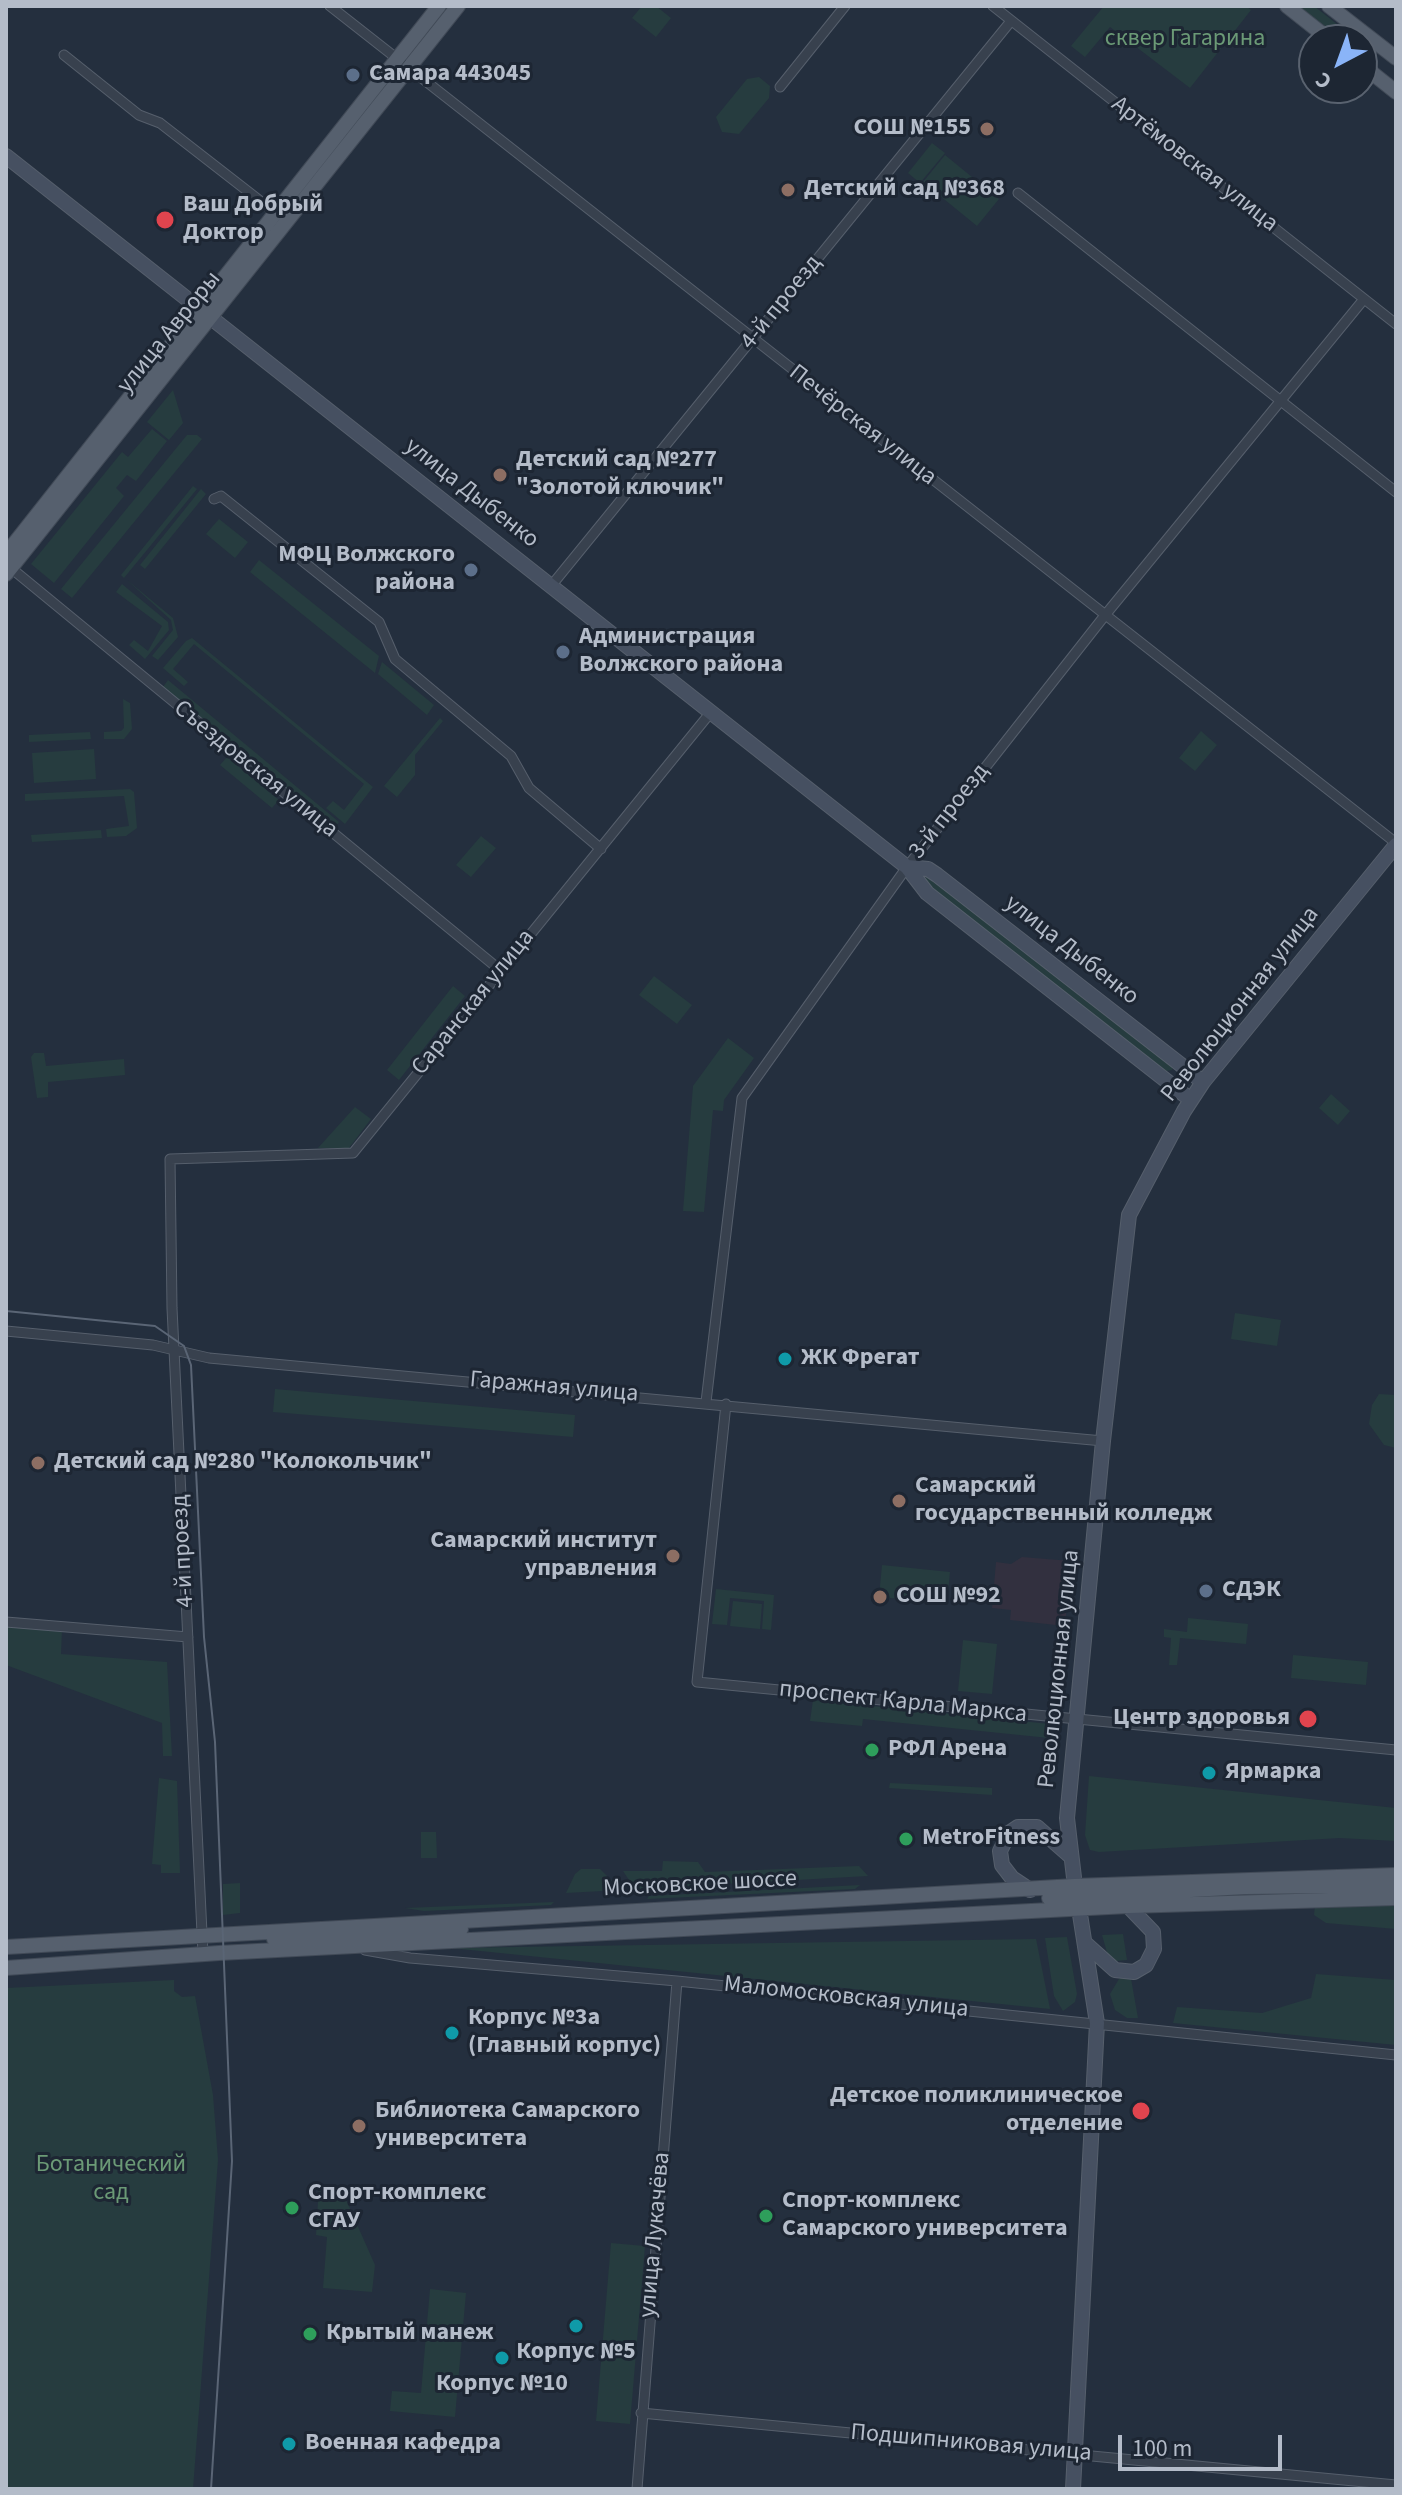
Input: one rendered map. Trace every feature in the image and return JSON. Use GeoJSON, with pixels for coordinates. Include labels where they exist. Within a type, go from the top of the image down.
{"type":"FeatureCollection","features":[{"type":"Feature","properties":{"kind":"main road","name":"улица Авроры"},"geometry":{"type":"LineString","coordinates":[[206,313],[277,214],[439,6]]}},
{"type":"Feature","properties":{"kind":"main road","name":"улица Авроры"},"geometry":{"type":"LineString","coordinates":[[8,566],[206,313],[458,6]]}},
{"type":"Feature","properties":{"kind":"main road"},"geometry":{"type":"LineString","coordinates":[[1287,6],[1310,24]]}},
{"type":"Feature","properties":{"kind":"main road"},"geometry":{"type":"LineString","coordinates":[[1329,6],[1396,58]]}},
{"type":"Feature","properties":{"kind":"main road"},"geometry":{"type":"LineString","coordinates":[[1378,78],[1396,92]]}},
{"type":"Feature","properties":{"kind":"main road","name":"улица Дыбенко"},"geometry":{"type":"LineString","coordinates":[[6,156],[907,867],[917,883],[1191,1100]]}},
{"type":"Feature","properties":{"kind":"main road","name":"Революционная улица"},"geometry":{"type":"LineString","coordinates":[[1073,2489],[1097,2023],[1069,1855],[1067,1818],[1103,1441],[1129,1215],[1203,1082],[1396,844]]}},
{"type":"Feature","properties":{"kind":"main road"},"geometry":{"type":"LineString","coordinates":[[907,867],[928,869]]}},
{"type":"Feature","properties":{"kind":"main road"},"geometry":{"type":"LineString","coordinates":[[917,883],[928,869]]}},
{"type":"Feature","properties":{"kind":"main road","name":"улица Дыбенко"},"geometry":{"type":"LineString","coordinates":[[928,869],[1203,1082]]}},
{"type":"Feature","properties":{"kind":"main road"},"geometry":{"type":"LineString","coordinates":[[1043,1898],[1012,1878],[1002,1865],[1000,1851],[1009,1833],[1018,1827],[1037,1827],[1069,1855]]}},
{"type":"Feature","properties":{"kind":"main road","name":"Московское шоссе"},"geometry":{"type":"LineString","coordinates":[[6,1947],[202,1944],[351,1948],[1396,1875]]}},
{"type":"Feature","properties":{"kind":"main road","name":"Московское шоссе"},"geometry":{"type":"LineString","coordinates":[[6,1955],[1245,1887],[1396,1885]]}},
{"type":"Feature","properties":{"kind":"main road","name":"Московское шоссе"},"geometry":{"type":"LineString","coordinates":[[6,1968],[202,1944],[1030,1890],[1128,1906],[1396,1898]]}},
{"type":"Feature","properties":{"kind":"main road"},"geometry":{"type":"LineString","coordinates":[[1086,1944],[1115,1970],[1134,1972],[1146,1965],[1154,1949],[1153,1932],[1113,1895]]}},
{"type":"Feature","properties":{"kind":"street","name":"Печёрская улица"},"geometry":{"type":"LineString","coordinates":[[330,6],[752,341],[1106,614],[1396,844]]}},
{"type":"Feature","properties":{"kind":"street"},"geometry":{"type":"LineString","coordinates":[[780,87],[845,6]]}},
{"type":"Feature","properties":{"kind":"street","name":"Артёмовская улица"},"geometry":{"type":"LineString","coordinates":[[993,6],[1396,324]]}},
{"type":"Feature","properties":{"kind":"street","name":"4-й проезд"},"geometry":{"type":"LineString","coordinates":[[551,586],[1011,21]]}},
{"type":"Feature","properties":{"kind":"street"},"geometry":{"type":"LineString","coordinates":[[64,55],[139,115],[160,123],[277,214]]}},
{"type":"Feature","properties":{"kind":"street"},"geometry":{"type":"LineString","coordinates":[[1018,193],[1396,492]]}},
{"type":"Feature","properties":{"kind":"street","name":"3-й проезд"},"geometry":{"type":"LineString","coordinates":[[706,1402],[742,1098],[907,867],[1106,614],[1364,299]]}},
{"type":"Feature","properties":{"kind":"street"},"geometry":{"type":"LineString","coordinates":[[214,499],[221,496],[379,622],[395,659],[511,756],[529,788],[601,849]]}},
{"type":"Feature","properties":{"kind":"street","name":"Съездовская улица"},"geometry":{"type":"LineString","coordinates":[[8,566],[500,970]]}},
{"type":"Feature","properties":{"kind":"street","name":"Саранская улица"},"geometry":{"type":"LineString","coordinates":[[170,1159],[353,1153],[711,712]]}},
{"type":"Feature","properties":{"kind":"street","name":"4-й проезд"},"geometry":{"type":"LineString","coordinates":[[170,1159],[174,1350],[202,1944]]}},
{"type":"Feature","properties":{"kind":"street","name":"Гаражная улица"},"geometry":{"type":"LineString","coordinates":[[6,1331],[153,1345],[209,1358],[1103,1441]]}},
{"type":"Feature","properties":{"kind":"street","name":"проспект Карла Маркса"},"geometry":{"type":"LineString","coordinates":[[726,1404],[697,1682],[1396,1750]]}},
{"type":"Feature","properties":{"kind":"street"},"geometry":{"type":"LineString","coordinates":[[6,1622],[188,1637]]}},
{"type":"Feature","properties":{"kind":"street","name":"Маломосковская улица"},"geometry":{"type":"LineString","coordinates":[[296,1938],[410,1958],[677,1981],[1396,2055]]}},
{"type":"Feature","properties":{"kind":"street","name":"улица Лукачёва"},"geometry":{"type":"LineString","coordinates":[[637,2489],[677,1981]]}},
{"type":"Feature","properties":{"kind":"street","name":"Подшипниковая улица"},"geometry":{"type":"LineString","coordinates":[[641,2413],[1396,2485]]}},
{"type":"Feature","properties":{"kind":"shaded area"},"geometry":{"type":"Polygon","coordinates":[[[1022,1557],[1071,1561],[1065,1626],[1010,1620],[1011,1610],[992,1608],[996,1562],[1011,1564],[1022,1557]]]}},
{"type":"Feature","properties":{"kind":"green space"},"geometry":{"type":"Polygon","coordinates":[[[642,6],[656,6],[671,18],[656,37],[632,18],[642,6]]]}},
{"type":"Feature","properties":{"kind":"green space","name":"сквер Гагарина"},"geometry":{"type":"Polygon","coordinates":[[[1104,6],[1246,6],[1251,10],[1190,88],[1110,27],[1085,57],[1071,46],[1104,6]]]}},
{"type":"Feature","properties":{"kind":"green space"},"geometry":{"type":"Polygon","coordinates":[[[1299,6],[1314,6],[1337,24],[1322,24],[1299,6]]]}},
{"type":"Feature","properties":{"kind":"green space"},"geometry":{"type":"Polygon","coordinates":[[[759,77],[770,86],[769,98],[739,134],[722,132],[716,117],[747,79],[759,77]]]}},
{"type":"Feature","properties":{"kind":"green space"},"geometry":{"type":"Polygon","coordinates":[[[932,143],[945,153],[920,183],[908,173],[932,143]]]}},
{"type":"Feature","properties":{"kind":"green space"},"geometry":{"type":"Polygon","coordinates":[[[945,155],[999,199],[977,226],[923,182],[945,155]]]}},
{"type":"Feature","properties":{"kind":"green space"},"geometry":{"type":"Polygon","coordinates":[[[173,390],[183,423],[169,440],[147,422],[173,390]]]}},
{"type":"Feature","properties":{"kind":"green space"},"geometry":{"type":"Polygon","coordinates":[[[152,429],[167,441],[136,481],[127,475],[116,488],[124,496],[54,583],[31,564],[122,452],[128,457],[152,429]]]}},
{"type":"Feature","properties":{"kind":"green space"},"geometry":{"type":"Polygon","coordinates":[[[187,435],[197,435],[202,439],[72,598],[61,589],[187,435]]]}},
{"type":"Feature","properties":{"kind":"green space"},"geometry":{"type":"Polygon","coordinates":[[[193,486],[197,489],[124,578],[121,575],[193,486]]]}},
{"type":"Feature","properties":{"kind":"green space"},"geometry":{"type":"Polygon","coordinates":[[[201,489],[206,494],[145,569],[140,565],[201,489]]]}},
{"type":"Feature","properties":{"kind":"green space"},"geometry":{"type":"Polygon","coordinates":[[[219,519],[248,542],[235,558],[206,534],[219,519]]]}},
{"type":"Feature","properties":{"kind":"green space"},"geometry":{"type":"Polygon","coordinates":[[[259,560],[379,656],[375,673],[250,572],[259,560]]]}},
{"type":"Feature","properties":{"kind":"green space"},"geometry":{"type":"Polygon","coordinates":[[[127,580],[173,618],[178,637],[158,660],[152,656],[173,630],[171,620],[127,580]]]}},
{"type":"Feature","properties":{"kind":"green space"},"geometry":{"type":"Polygon","coordinates":[[[122,584],[168,622],[169,630],[145,659],[129,645],[134,640],[148,651],[162,626],[116,592],[122,584]]]}},
{"type":"Feature","properties":{"kind":"green space"},"geometry":{"type":"Polygon","coordinates":[[[192,638],[373,787],[345,824],[326,808],[333,801],[344,810],[364,784],[194,644],[173,669],[188,682],[184,686],[163,668],[192,638]]]}},
{"type":"Feature","properties":{"kind":"green space"},"geometry":{"type":"Polygon","coordinates":[[[382,662],[434,705],[427,715],[378,674],[382,662]]]}},
{"type":"Feature","properties":{"kind":"green space"},"geometry":{"type":"Polygon","coordinates":[[[168,680],[339,822],[331,831],[163,687],[168,680]]]}},
{"type":"Feature","properties":{"kind":"green space"},"geometry":{"type":"Polygon","coordinates":[[[123,699],[130,703],[132,729],[124,739],[104,739],[104,732],[124,728],[123,699]]]}},
{"type":"Feature","properties":{"kind":"green space"},"geometry":{"type":"Polygon","coordinates":[[[440,718],[443,721],[415,755],[415,775],[397,797],[384,786],[440,718]]]}},
{"type":"Feature","properties":{"kind":"green space"},"geometry":{"type":"Polygon","coordinates":[[[1201,731],[1217,745],[1195,771],[1179,758],[1201,731]]]}},
{"type":"Feature","properties":{"kind":"green space"},"geometry":{"type":"Polygon","coordinates":[[[90,732],[91,739],[29,742],[29,735],[90,732]]]}},
{"type":"Feature","properties":{"kind":"green space"},"geometry":{"type":"Polygon","coordinates":[[[94,749],[96,779],[34,783],[32,753],[94,749]]]}},
{"type":"Feature","properties":{"kind":"green space"},"geometry":{"type":"Polygon","coordinates":[[[227,757],[279,800],[272,808],[220,765],[227,757]]]}},
{"type":"Feature","properties":{"kind":"green space"},"geometry":{"type":"Polygon","coordinates":[[[130,789],[134,792],[137,828],[126,836],[107,837],[106,829],[129,826],[124,796],[25,801],[25,794],[130,789]]]}},
{"type":"Feature","properties":{"kind":"green space"},"geometry":{"type":"Polygon","coordinates":[[[101,830],[102,838],[32,842],[31,835],[101,830]]]}},
{"type":"Feature","properties":{"kind":"green space"},"geometry":{"type":"Polygon","coordinates":[[[481,836],[496,848],[471,877],[456,865],[481,836]]]}},
{"type":"Feature","properties":{"kind":"green space"},"geometry":{"type":"Polygon","coordinates":[[[928,876],[1173,1067],[1172,1070],[1166,1071],[926,884],[924,878],[928,876]]]}},
{"type":"Feature","properties":{"kind":"green space"},"geometry":{"type":"Polygon","coordinates":[[[654,976],[692,1005],[677,1024],[639,995],[654,976]]]}},
{"type":"Feature","properties":{"kind":"green space"},"geometry":{"type":"Polygon","coordinates":[[[453,986],[465,996],[399,1080],[387,1070],[453,986]]]}},
{"type":"Feature","properties":{"kind":"green space"},"geometry":{"type":"Polygon","coordinates":[[[728,1038],[754,1058],[724,1100],[723,1111],[713,1110],[704,1212],[683,1211],[693,1086],[728,1038]]]}},
{"type":"Feature","properties":{"kind":"green space"},"geometry":{"type":"Polygon","coordinates":[[[34,1053],[44,1053],[46,1066],[124,1059],[125,1075],[48,1082],[48,1097],[37,1098],[31,1057],[34,1053]]]}},
{"type":"Feature","properties":{"kind":"green space"},"geometry":{"type":"Polygon","coordinates":[[[1331,1094],[1350,1111],[1338,1125],[1319,1108],[1331,1094]]]}},
{"type":"Feature","properties":{"kind":"green space"},"geometry":{"type":"Polygon","coordinates":[[[355,1107],[371,1119],[349,1148],[318,1148],[355,1107]]]}},
{"type":"Feature","properties":{"kind":"green space"},"geometry":{"type":"Polygon","coordinates":[[[1235,1313],[1281,1320],[1277,1346],[1231,1339],[1235,1313]]]}},
{"type":"Feature","properties":{"kind":"green space"},"geometry":{"type":"Polygon","coordinates":[[[275,1389],[575,1415],[573,1437],[273,1412],[275,1389]]]}},
{"type":"Feature","properties":{"kind":"green space"},"geometry":{"type":"Polygon","coordinates":[[[1379,1394],[1396,1395],[1396,1448],[1384,1445],[1369,1424],[1372,1405],[1379,1394]]]}},
{"type":"Feature","properties":{"kind":"green space"},"geometry":{"type":"Polygon","coordinates":[[[882,1565],[950,1572],[947,1603],[879,1597],[882,1565]]]}},
{"type":"Feature","properties":{"kind":"green space"},"geometry":{"type":"Polygon","coordinates":[[[716,1589],[774,1595],[771,1630],[762,1629],[764,1601],[730,1598],[727,1625],[712,1624],[716,1589]]]}},
{"type":"Feature","properties":{"kind":"green space"},"geometry":{"type":"Polygon","coordinates":[[[733,1601],[762,1604],[760,1629],[730,1626],[733,1601]]]}},
{"type":"Feature","properties":{"kind":"green space"},"geometry":{"type":"Polygon","coordinates":[[[1188,1618],[1248,1624],[1246,1644],[1180,1638],[1177,1665],[1169,1665],[1171,1638],[1164,1637],[1164,1629],[1187,1632],[1188,1618]]]}},
{"type":"Feature","properties":{"kind":"green space"},"geometry":{"type":"Polygon","coordinates":[[[6,1625],[62,1630],[61,1654],[167,1662],[172,1756],[163,1756],[162,1723],[6,1665],[6,1625]]]}},
{"type":"Feature","properties":{"kind":"green space"},"geometry":{"type":"Polygon","coordinates":[[[963,1640],[997,1644],[992,1694],[958,1691],[963,1640]]]}},
{"type":"Feature","properties":{"kind":"green space"},"geometry":{"type":"Polygon","coordinates":[[[1293,1655],[1368,1662],[1366,1685],[1291,1678],[1293,1655]]]}},
{"type":"Feature","properties":{"kind":"green space"},"geometry":{"type":"Polygon","coordinates":[[[813,1700],[1050,1724],[1049,1738],[863,1719],[862,1726],[810,1721],[813,1700]]]}},
{"type":"Feature","properties":{"kind":"green space"},"geometry":{"type":"Polygon","coordinates":[[[1089,1776],[1396,1808],[1396,1841],[1340,1838],[1099,1852],[1090,1850],[1085,1835],[1089,1776]]]}},
{"type":"Feature","properties":{"kind":"green space"},"geometry":{"type":"Polygon","coordinates":[[[159,1778],[177,1781],[180,1873],[161,1873],[161,1865],[152,1864],[159,1778]]]}},
{"type":"Feature","properties":{"kind":"green space"},"geometry":{"type":"Polygon","coordinates":[[[890,1783],[992,1788],[992,1795],[889,1788],[890,1783]]]}},
{"type":"Feature","properties":{"kind":"green space"},"geometry":{"type":"Polygon","coordinates":[[[421,1832],[436,1832],[437,1858],[421,1858],[421,1832]]]}},
{"type":"Feature","properties":{"kind":"green space"},"geometry":{"type":"Polygon","coordinates":[[[663,1861],[698,1862],[705,1872],[859,1866],[868,1876],[635,1889],[623,1871],[662,1871],[663,1861]]]}},
{"type":"Feature","properties":{"kind":"green space"},"geometry":{"type":"Polygon","coordinates":[[[581,1869],[600,1869],[621,1890],[566,1893],[575,1874],[581,1869]]]}},
{"type":"Feature","properties":{"kind":"green space"},"geometry":{"type":"Polygon","coordinates":[[[240,1883],[240,1913],[223,1915],[223,1884],[240,1883]]]}},
{"type":"Feature","properties":{"kind":"green space"},"geometry":{"type":"Polygon","coordinates":[[[860,1885],[855,1889],[647,1899],[649,1896],[860,1885]]]}},
{"type":"Feature","properties":{"kind":"green space"},"geometry":{"type":"Polygon","coordinates":[[[554,1902],[551,1905],[424,1911],[405,1908],[554,1902]]]}},
{"type":"Feature","properties":{"kind":"green space"},"geometry":{"type":"Polygon","coordinates":[[[1315,1906],[1396,1906],[1396,1929],[1326,1923],[1314,1915],[1315,1906]]]}},
{"type":"Feature","properties":{"kind":"green space"},"geometry":{"type":"Polygon","coordinates":[[[1123,1934],[1127,1960],[1116,1961],[1108,1956],[1102,1935],[1123,1934]]]}},
{"type":"Feature","properties":{"kind":"green space"},"geometry":{"type":"Polygon","coordinates":[[[1067,1937],[1077,1994],[1075,2002],[1063,2011],[1054,1996],[1045,1938],[1067,1937]]]}},
{"type":"Feature","properties":{"kind":"green space"},"geometry":{"type":"Polygon","coordinates":[[[1036,1939],[1050,2009],[451,1948],[1036,1939]]]}},
{"type":"Feature","properties":{"kind":"green space"},"geometry":{"type":"Polygon","coordinates":[[[1130,1973],[1138,2018],[1127,2018],[1115,2010],[1110,1994],[1119,1979],[1130,1973]]]}},
{"type":"Feature","properties":{"kind":"green space"},"geometry":{"type":"Polygon","coordinates":[[[1316,1974],[1396,1980],[1396,2045],[1173,2023],[1177,2007],[1262,2013],[1311,1998],[1316,1974]]]}},
{"type":"Feature","properties":{"kind":"green space","name":"Ботанический сад"},"geometry":{"type":"Polygon","coordinates":[[[174,1980],[174,1991],[182,1997],[195,1996],[213,2095],[218,2160],[193,2489],[6,2489],[6,1988],[174,1980]]]}},
{"type":"Feature","properties":{"kind":"green space"},"geometry":{"type":"Polygon","coordinates":[[[319,2184],[340,2186],[375,2265],[372,2292],[323,2288],[327,2237],[316,2235],[319,2184]]]}},
{"type":"Feature","properties":{"kind":"green space"},"geometry":{"type":"Polygon","coordinates":[[[611,2243],[645,2246],[630,2424],[596,2421],[611,2243]]]}},
{"type":"Feature","properties":{"kind":"green space"},"geometry":{"type":"Polygon","coordinates":[[[430,2289],[466,2293],[455,2417],[390,2411],[392,2391],[421,2393],[430,2289]]]}},
{"type":"Feature","properties":{"kind":"tram line"},"geometry":{"type":"LineString","coordinates":[[6,1311],[155,1326],[184,1346],[191,1365],[204,1637],[215,1742],[232,2161],[211,2489]]}},
{"type":"Feature","properties":{"kind":"place","name":"Самара 443045"},"geometry":{"type":"Point","coordinates":[353,75]}},
{"type":"Feature","properties":{"kind":"place","name":"СОШ №155"},"geometry":{"type":"Point","coordinates":[987,129]}},
{"type":"Feature","properties":{"kind":"place","name":"Детский сад №368"},"geometry":{"type":"Point","coordinates":[788,190]}},
{"type":"Feature","properties":{"kind":"place","name":"Ваш Добрый Доктор"},"geometry":{"type":"Point","coordinates":[165,220]}},
{"type":"Feature","properties":{"kind":"place","name":"Детский сад №277 \"Золотой ключик\""},"geometry":{"type":"Point","coordinates":[500,475]}},
{"type":"Feature","properties":{"kind":"place","name":"МФЦ Волжского района"},"geometry":{"type":"Point","coordinates":[471,570]}},
{"type":"Feature","properties":{"kind":"place","name":"Администрация Волжского района"},"geometry":{"type":"Point","coordinates":[563,652]}},
{"type":"Feature","properties":{"kind":"place","name":"ЖК Фрегат"},"geometry":{"type":"Point","coordinates":[785,1359]}},
{"type":"Feature","properties":{"kind":"place","name":"Детский сад №280 \"Колокольчик\""},"geometry":{"type":"Point","coordinates":[38,1463]}},
{"type":"Feature","properties":{"kind":"place","name":"Самарский государственный колледж"},"geometry":{"type":"Point","coordinates":[899,1501]}},
{"type":"Feature","properties":{"kind":"place","name":"Самарский институт управления"},"geometry":{"type":"Point","coordinates":[673,1556]}},
{"type":"Feature","properties":{"kind":"place","name":"СДЭК"},"geometry":{"type":"Point","coordinates":[1206,1591]}},
{"type":"Feature","properties":{"kind":"place","name":"СОШ №92"},"geometry":{"type":"Point","coordinates":[880,1597]}},
{"type":"Feature","properties":{"kind":"place","name":"Центр здоровья"},"geometry":{"type":"Point","coordinates":[1308,1719]}},
{"type":"Feature","properties":{"kind":"place","name":"РФЛ Арена"},"geometry":{"type":"Point","coordinates":[872,1750]}},
{"type":"Feature","properties":{"kind":"place","name":"Ярмарка"},"geometry":{"type":"Point","coordinates":[1209,1773]}},
{"type":"Feature","properties":{"kind":"place","name":"MetroFitness"},"geometry":{"type":"Point","coordinates":[906,1839]}},
{"type":"Feature","properties":{"kind":"place","name":"Корпус №3a (Главный корпус)"},"geometry":{"type":"Point","coordinates":[452,2033]}},
{"type":"Feature","properties":{"kind":"place","name":"Детское поликлиническое отделение"},"geometry":{"type":"Point","coordinates":[1141,2111]}},
{"type":"Feature","properties":{"kind":"place","name":"Библиотека Самарского университета"},"geometry":{"type":"Point","coordinates":[359,2126]}},
{"type":"Feature","properties":{"kind":"place","name":"Спорт-комплекс СГАУ"},"geometry":{"type":"Point","coordinates":[292,2208]}},
{"type":"Feature","properties":{"kind":"place","name":"Спорт-комплекс Самарского университета"},"geometry":{"type":"Point","coordinates":[766,2216]}},
{"type":"Feature","properties":{"kind":"place","name":"Корпус №5"},"geometry":{"type":"Point","coordinates":[576,2326]}},
{"type":"Feature","properties":{"kind":"place","name":"Крытый манеж"},"geometry":{"type":"Point","coordinates":[310,2334]}},
{"type":"Feature","properties":{"kind":"place","name":"Корпус №10"},"geometry":{"type":"Point","coordinates":[502,2358]}},
{"type":"Feature","properties":{"kind":"place","name":"Военная кафедра"},"geometry":{"type":"Point","coordinates":[289,2444]}}]}
